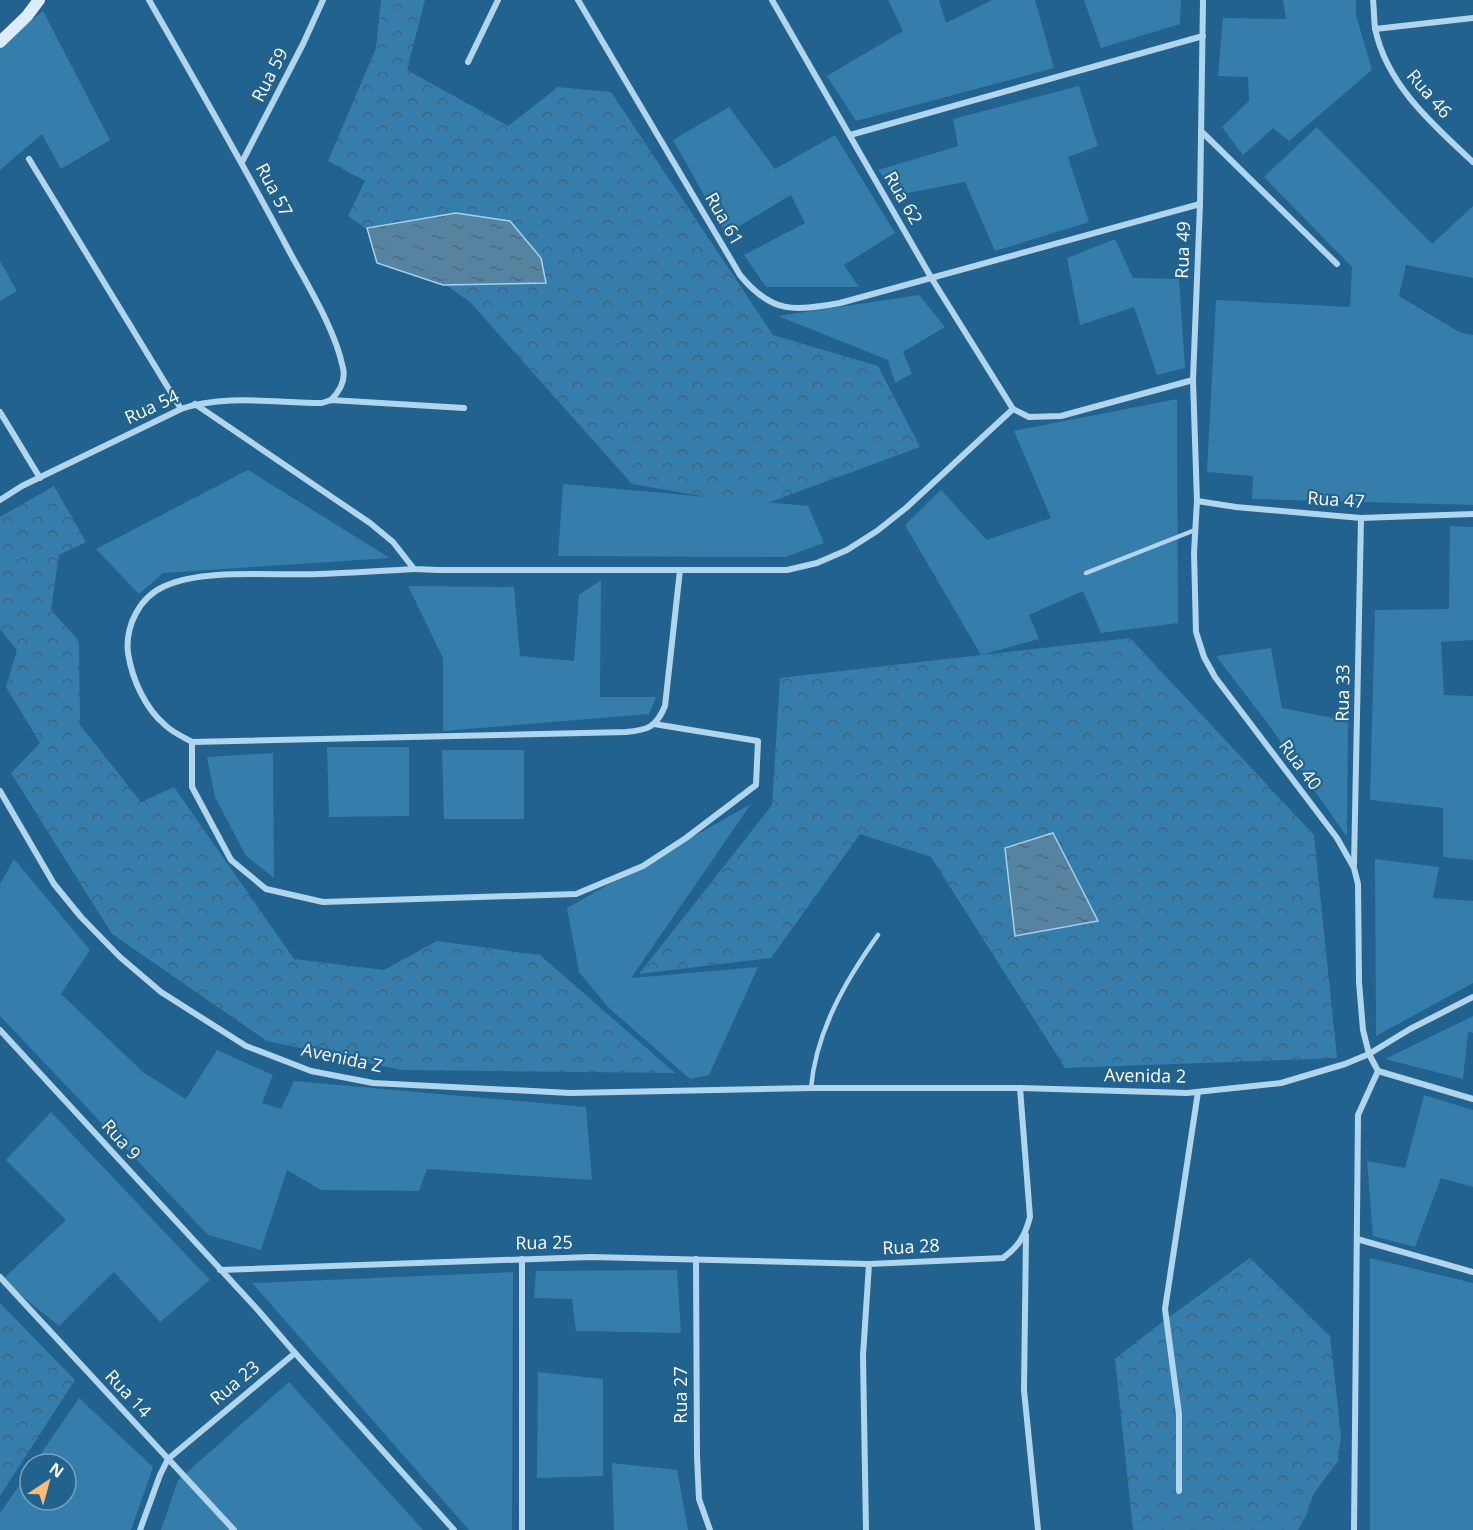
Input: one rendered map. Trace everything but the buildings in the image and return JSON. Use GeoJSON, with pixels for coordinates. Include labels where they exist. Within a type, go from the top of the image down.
{"type":"FeatureCollection","features":[{"type":"Feature","properties":{"kind":"main road"},"geometry":{"type":"LineString","coordinates":[[0,42],[27,16],[39,0]]}},
{"type":"Feature","properties":{"kind":"street","name":"Rua 57"},"geometry":{"type":"LineString","coordinates":[[149,0],[242,162],[330,331],[343,368],[343,382],[338,393],[331,400]]}},
{"type":"Feature","properties":{"kind":"street","name":"Rua 59"},"geometry":{"type":"LineString","coordinates":[[242,162],[323,0]]}},
{"type":"Feature","properties":{"kind":"street"},"geometry":{"type":"LineString","coordinates":[[468,62],[498,0]]}},
{"type":"Feature","properties":{"kind":"street","name":"Rua 61"},"geometry":{"type":"LineString","coordinates":[[578,0],[740,275],[752,290],[766,301],[784,307],[796,309],[840,303],[1200,204]]}},
{"type":"Feature","properties":{"kind":"street","name":"Rua 62"},"geometry":{"type":"LineString","coordinates":[[772,0],[932,279],[1013,409]]}},
{"type":"Feature","properties":{"kind":"street","name":"Rua 49"},"geometry":{"type":"LineString","coordinates":[[1197,501],[1193,380],[1200,204],[1203,0]]}},
{"type":"Feature","properties":{"kind":"street","name":"Rua 46"},"geometry":{"type":"LineString","coordinates":[[1373,0],[1375,29],[1394,78],[1420,110],[1473,162]]}},
{"type":"Feature","properties":{"kind":"street"},"geometry":{"type":"LineString","coordinates":[[1375,29],[1473,18]]}},
{"type":"Feature","properties":{"kind":"street"},"geometry":{"type":"LineString","coordinates":[[850,135],[1203,36]]}},
{"type":"Feature","properties":{"kind":"street"},"geometry":{"type":"LineString","coordinates":[[1201,131],[1337,264]]}},
{"type":"Feature","properties":{"kind":"street"},"geometry":{"type":"LineString","coordinates":[[29,159],[181,409]]}},
{"type":"Feature","properties":{"kind":"street"},"geometry":{"type":"LineString","coordinates":[[680,570],[668,692],[661,716],[646,730],[192,742],[164,725],[142,695],[130,670],[127,642],[137,609],[162,587],[182,579],[414,569],[787,570],[817,563],[847,550],[877,531],[906,508],[1013,409],[1029,417],[1061,416],[1193,380]]}},
{"type":"Feature","properties":{"kind":"street","name":"Rua 54"},"geometry":{"type":"LineString","coordinates":[[0,500],[40,478],[195,404],[219,402],[322,403],[331,400],[464,408]]}},
{"type":"Feature","properties":{"kind":"street"},"geometry":{"type":"LineString","coordinates":[[195,404],[370,523],[393,542],[414,569]]}},
{"type":"Feature","properties":{"kind":"street"},"geometry":{"type":"LineString","coordinates":[[0,412],[40,478]]}},
{"type":"Feature","properties":{"kind":"street","name":"Rua 47"},"geometry":{"type":"LineString","coordinates":[[1197,501],[1236,507],[1362,518],[1473,514]]}},
{"type":"Feature","properties":{"kind":"street","name":"Rua 40"},"geometry":{"type":"LineString","coordinates":[[1197,501],[1195,619],[1199,646],[1215,677],[1337,838],[1354,868],[1358,884],[1363,1030],[1369,1054],[1378,1071]]}},
{"type":"Feature","properties":{"kind":"street","name":"Rua 33"},"geometry":{"type":"LineString","coordinates":[[1354,868],[1362,518]]}},
{"type":"Feature","properties":{"kind":"street"},"geometry":{"type":"LineString","coordinates":[[192,742],[192,787],[231,860],[266,889],[323,902],[576,894],[643,866],[686,838],[756,784],[758,741],[654,724]]}},
{"type":"Feature","properties":{"kind":"street","name":"Avenida Z"},"geometry":{"type":"LineString","coordinates":[[0,791],[54,884],[81,917],[120,957],[161,992],[246,1046],[311,1071],[374,1083],[570,1093],[796,1088]]}},
{"type":"Feature","properties":{"kind":"street","name":"Avenida 2"},"geometry":{"type":"LineString","coordinates":[[796,1088],[1020,1088],[1198,1092],[1281,1083],[1345,1064],[1369,1054],[1410,1029],[1473,997]]}},
{"type":"Feature","properties":{"kind":"street","name":"Rua 9"},"geometry":{"type":"LineString","coordinates":[[0,1030],[220,1270]]}},
{"type":"Feature","properties":{"kind":"street"},"geometry":{"type":"LineString","coordinates":[[1354,1530],[1358,1115],[1378,1071],[1473,1100]]}},
{"type":"Feature","properties":{"kind":"street"},"geometry":{"type":"LineString","coordinates":[[1020,1088],[1030,1217],[1026,1234],[1024,1390],[1038,1530]]}},
{"type":"Feature","properties":{"kind":"street"},"geometry":{"type":"LineString","coordinates":[[1179,1491],[1179,1414],[1165,1309],[1198,1092]]}},
{"type":"Feature","properties":{"kind":"street","name":"Rua 28"},"geometry":{"type":"LineString","coordinates":[[866,1530],[863,1356],[869,1264],[1003,1258],[1017,1248],[1026,1234]]}},
{"type":"Feature","properties":{"kind":"street"},"geometry":{"type":"LineString","coordinates":[[1357,1239],[1473,1272]]}},
{"type":"Feature","properties":{"kind":"street","name":"Rua 25"},"geometry":{"type":"LineString","coordinates":[[220,1270],[591,1257],[869,1264]]}},
{"type":"Feature","properties":{"kind":"street"},"geometry":{"type":"LineString","coordinates":[[522,1259],[522,1530]]}},
{"type":"Feature","properties":{"kind":"street","name":"Rua 27"},"geometry":{"type":"LineString","coordinates":[[696,1259],[699,1499],[710,1530]]}},
{"type":"Feature","properties":{"kind":"street"},"geometry":{"type":"LineString","coordinates":[[220,1270],[454,1530]]}},
{"type":"Feature","properties":{"kind":"street","name":"Rua 14"},"geometry":{"type":"LineString","coordinates":[[0,1278],[234,1530]]}},
{"type":"Feature","properties":{"kind":"street","name":"Rua 23"},"geometry":{"type":"LineString","coordinates":[[140,1530],[168,1459],[295,1353]]}},
{"type":"Feature","properties":{"kind":"lane"},"geometry":{"type":"LineString","coordinates":[[1086,573],[1195,530]]}},
{"type":"Feature","properties":{"kind":"lane"},"geometry":{"type":"LineString","coordinates":[[811,1088],[813,1064],[819,1043],[856,966],[878,935]]}},
{"type":"Feature","properties":{"kind":"green space"},"geometry":{"type":"Polygon","coordinates":[[[381,0],[425,0],[407,70],[508,126],[558,87],[611,92],[773,335],[878,366],[920,447],[759,506],[632,484],[470,302],[348,216],[365,181],[328,161],[376,48],[381,0]]]}},
{"type":"Feature","properties":{"kind":"green space"},"geometry":{"type":"Polygon","coordinates":[[[888,0],[939,0],[946,23],[992,0],[1035,0],[1054,68],[856,121],[827,76],[903,31],[888,0]]]}},
{"type":"Feature","properties":{"kind":"green space"},"geometry":{"type":"Polygon","coordinates":[[[1084,0],[1181,0],[1180,24],[1101,48],[1084,0]]]}},
{"type":"Feature","properties":{"kind":"green space"},"geometry":{"type":"Polygon","coordinates":[[[1283,0],[1356,0],[1356,15],[1372,70],[1289,141],[1273,128],[1243,155],[1222,127],[1249,101],[1248,77],[1218,76],[1223,18],[1286,19],[1283,0]]]}},
{"type":"Feature","properties":{"kind":"green space"},"geometry":{"type":"Polygon","coordinates":[[[43,11],[110,140],[61,169],[42,134],[0,170],[0,45],[43,11]]]}},
{"type":"Feature","properties":{"kind":"green space"},"geometry":{"type":"Polygon","coordinates":[[[1079,86],[1098,146],[1068,157],[1089,222],[995,251],[965,182],[897,195],[878,170],[958,146],[953,119],[1079,86]]]}},
{"type":"Feature","properties":{"kind":"green space"},"geometry":{"type":"Polygon","coordinates":[[[729,107],[775,169],[835,135],[895,233],[844,265],[859,287],[766,287],[744,255],[805,223],[791,195],[726,234],[673,140],[729,107]]]}},
{"type":"Feature","properties":{"kind":"green space"},"geometry":{"type":"Polygon","coordinates":[[[1317,127],[1432,244],[1473,206],[1473,278],[1406,265],[1399,296],[1461,333],[1473,335],[1473,505],[1252,499],[1253,476],[1207,472],[1216,300],[1350,307],[1352,267],[1264,177],[1317,127]]]}},
{"type":"Feature","properties":{"kind":"green space"},"geometry":{"type":"Polygon","coordinates":[[[1115,239],[1133,278],[1179,279],[1185,368],[1157,375],[1134,307],[1080,325],[1067,258],[1115,239]]]}},
{"type":"Feature","properties":{"kind":"green space"},"geometry":{"type":"Polygon","coordinates":[[[0,261],[17,291],[0,301],[0,261]]]}},
{"type":"Feature","properties":{"kind":"green space"},"geometry":{"type":"Polygon","coordinates":[[[919,295],[945,327],[903,352],[912,374],[895,383],[888,360],[778,316],[919,295]]]}},
{"type":"Feature","properties":{"kind":"green space"},"geometry":{"type":"Polygon","coordinates":[[[1177,399],[1178,623],[1101,633],[1083,591],[1029,615],[1039,639],[981,655],[905,525],[941,490],[987,540],[1051,518],[1014,431],[1177,399]]]}},
{"type":"Feature","properties":{"kind":"green space"},"geometry":{"type":"Polygon","coordinates":[[[248,470],[390,558],[163,573],[139,594],[96,549],[248,470]]]}},
{"type":"Feature","properties":{"kind":"green space"},"geometry":{"type":"Polygon","coordinates":[[[563,484],[808,506],[824,543],[785,557],[558,556],[563,484]]]}},
{"type":"Feature","properties":{"kind":"green space"},"geometry":{"type":"Polygon","coordinates":[[[54,486],[86,542],[59,555],[51,610],[79,641],[80,725],[141,802],[174,787],[294,959],[384,970],[437,941],[540,955],[675,1073],[402,1070],[267,1041],[112,934],[11,773],[40,743],[6,687],[17,650],[0,629],[0,517],[54,486]]]}},
{"type":"Feature","properties":{"kind":"green space"},"geometry":{"type":"Polygon","coordinates":[[[1450,526],[1473,527],[1473,640],[1441,642],[1444,695],[1473,696],[1473,860],[1443,857],[1443,808],[1370,800],[1375,610],[1449,609],[1450,526]]]}},
{"type":"Feature","properties":{"kind":"green space"},"geometry":{"type":"Polygon","coordinates":[[[601,580],[600,697],[656,697],[649,714],[443,731],[443,658],[408,586],[514,587],[520,656],[574,661],[579,595],[601,580]]]}},
{"type":"Feature","properties":{"kind":"green space"},"geometry":{"type":"Polygon","coordinates":[[[1130,638],[1314,835],[1337,1058],[1065,1068],[931,857],[860,834],[771,958],[639,974],[772,805],[780,678],[1130,638]]]}},
{"type":"Feature","properties":{"kind":"green space"},"geometry":{"type":"Polygon","coordinates":[[[1271,648],[1282,708],[1348,721],[1347,837],[1268,724],[1216,656],[1271,648]]]}},
{"type":"Feature","properties":{"kind":"green space"},"geometry":{"type":"Polygon","coordinates":[[[327,747],[409,747],[409,816],[329,817],[327,747]]]}},
{"type":"Feature","properties":{"kind":"green space"},"geometry":{"type":"Polygon","coordinates":[[[442,750],[524,750],[524,819],[444,819],[442,750]]]}},
{"type":"Feature","properties":{"kind":"green space"},"geometry":{"type":"Polygon","coordinates":[[[273,753],[274,878],[246,856],[215,797],[207,757],[273,753]]]}},
{"type":"Feature","properties":{"kind":"green space"},"geometry":{"type":"Polygon","coordinates":[[[751,804],[631,978],[758,967],[709,1075],[690,1079],[609,1008],[579,972],[567,908],[751,804]]]}},
{"type":"Feature","properties":{"kind":"green space"},"geometry":{"type":"Polygon","coordinates":[[[14,859],[90,950],[61,994],[144,1073],[186,1099],[217,1050],[273,1075],[262,1103],[281,1109],[294,1081],[586,1107],[592,1180],[427,1169],[419,1191],[321,1190],[287,1170],[261,1250],[208,1235],[0,1016],[0,884],[14,859]]]}},
{"type":"Feature","properties":{"kind":"green space"},"geometry":{"type":"Polygon","coordinates":[[[1375,859],[1439,867],[1433,898],[1473,901],[1473,983],[1376,1036],[1375,859]]]}},
{"type":"Feature","properties":{"kind":"green space"},"geometry":{"type":"Polygon","coordinates":[[[1473,1016],[1473,1033],[1468,1032],[1463,1079],[1385,1059],[1473,1016]]]}},
{"type":"Feature","properties":{"kind":"green space"},"geometry":{"type":"Polygon","coordinates":[[[1424,1095],[1473,1110],[1473,1187],[1441,1178],[1415,1247],[1373,1236],[1367,1161],[1405,1168],[1424,1095]]]}},
{"type":"Feature","properties":{"kind":"green space"},"geometry":{"type":"Polygon","coordinates":[[[51,1112],[210,1280],[160,1322],[114,1272],[59,1326],[2,1280],[66,1220],[6,1160],[51,1112]]]}},
{"type":"Feature","properties":{"kind":"green space"},"geometry":{"type":"Polygon","coordinates":[[[1250,1258],[1330,1336],[1341,1435],[1338,1461],[1314,1493],[1298,1530],[1133,1530],[1115,1359],[1250,1258]]]}},
{"type":"Feature","properties":{"kind":"green space"},"geometry":{"type":"Polygon","coordinates":[[[1370,1258],[1473,1283],[1473,1530],[1370,1530],[1370,1258]]]}},
{"type":"Feature","properties":{"kind":"green space"},"geometry":{"type":"Polygon","coordinates":[[[677,1270],[681,1333],[576,1331],[572,1299],[534,1298],[536,1271],[677,1270]]]}},
{"type":"Feature","properties":{"kind":"green space"},"geometry":{"type":"Polygon","coordinates":[[[513,1272],[512,1530],[469,1530],[252,1283],[513,1272]]]}},
{"type":"Feature","properties":{"kind":"green space"},"geometry":{"type":"Polygon","coordinates":[[[0,1303],[75,1380],[28,1452],[18,1452],[18,1468],[0,1496],[0,1303]]]}},
{"type":"Feature","properties":{"kind":"green space"},"geometry":{"type":"Polygon","coordinates":[[[538,1372],[603,1379],[603,1476],[537,1478],[538,1372]]]}},
{"type":"Feature","properties":{"kind":"green space"},"geometry":{"type":"Polygon","coordinates":[[[289,1382],[423,1530],[161,1530],[178,1480],[289,1382]]]}},
{"type":"Feature","properties":{"kind":"green space"},"geometry":{"type":"Polygon","coordinates":[[[79,1398],[153,1467],[131,1530],[0,1530],[0,1513],[18,1487],[18,1512],[78,1512],[78,1452],[42,1452],[79,1398]]]}},
{"type":"Feature","properties":{"kind":"green space"},"geometry":{"type":"Polygon","coordinates":[[[612,1463],[677,1470],[688,1530],[614,1530],[612,1463]]]}},
{"type":"Feature","properties":{"kind":"water"},"geometry":{"type":"Polygon","coordinates":[[[456,213],[510,221],[541,258],[546,283],[443,285],[377,263],[367,228],[456,213]]]}},
{"type":"Feature","properties":{"kind":"water"},"geometry":{"type":"Polygon","coordinates":[[[1053,833],[1098,921],[1015,936],[1005,848],[1053,833]]]}}]}
